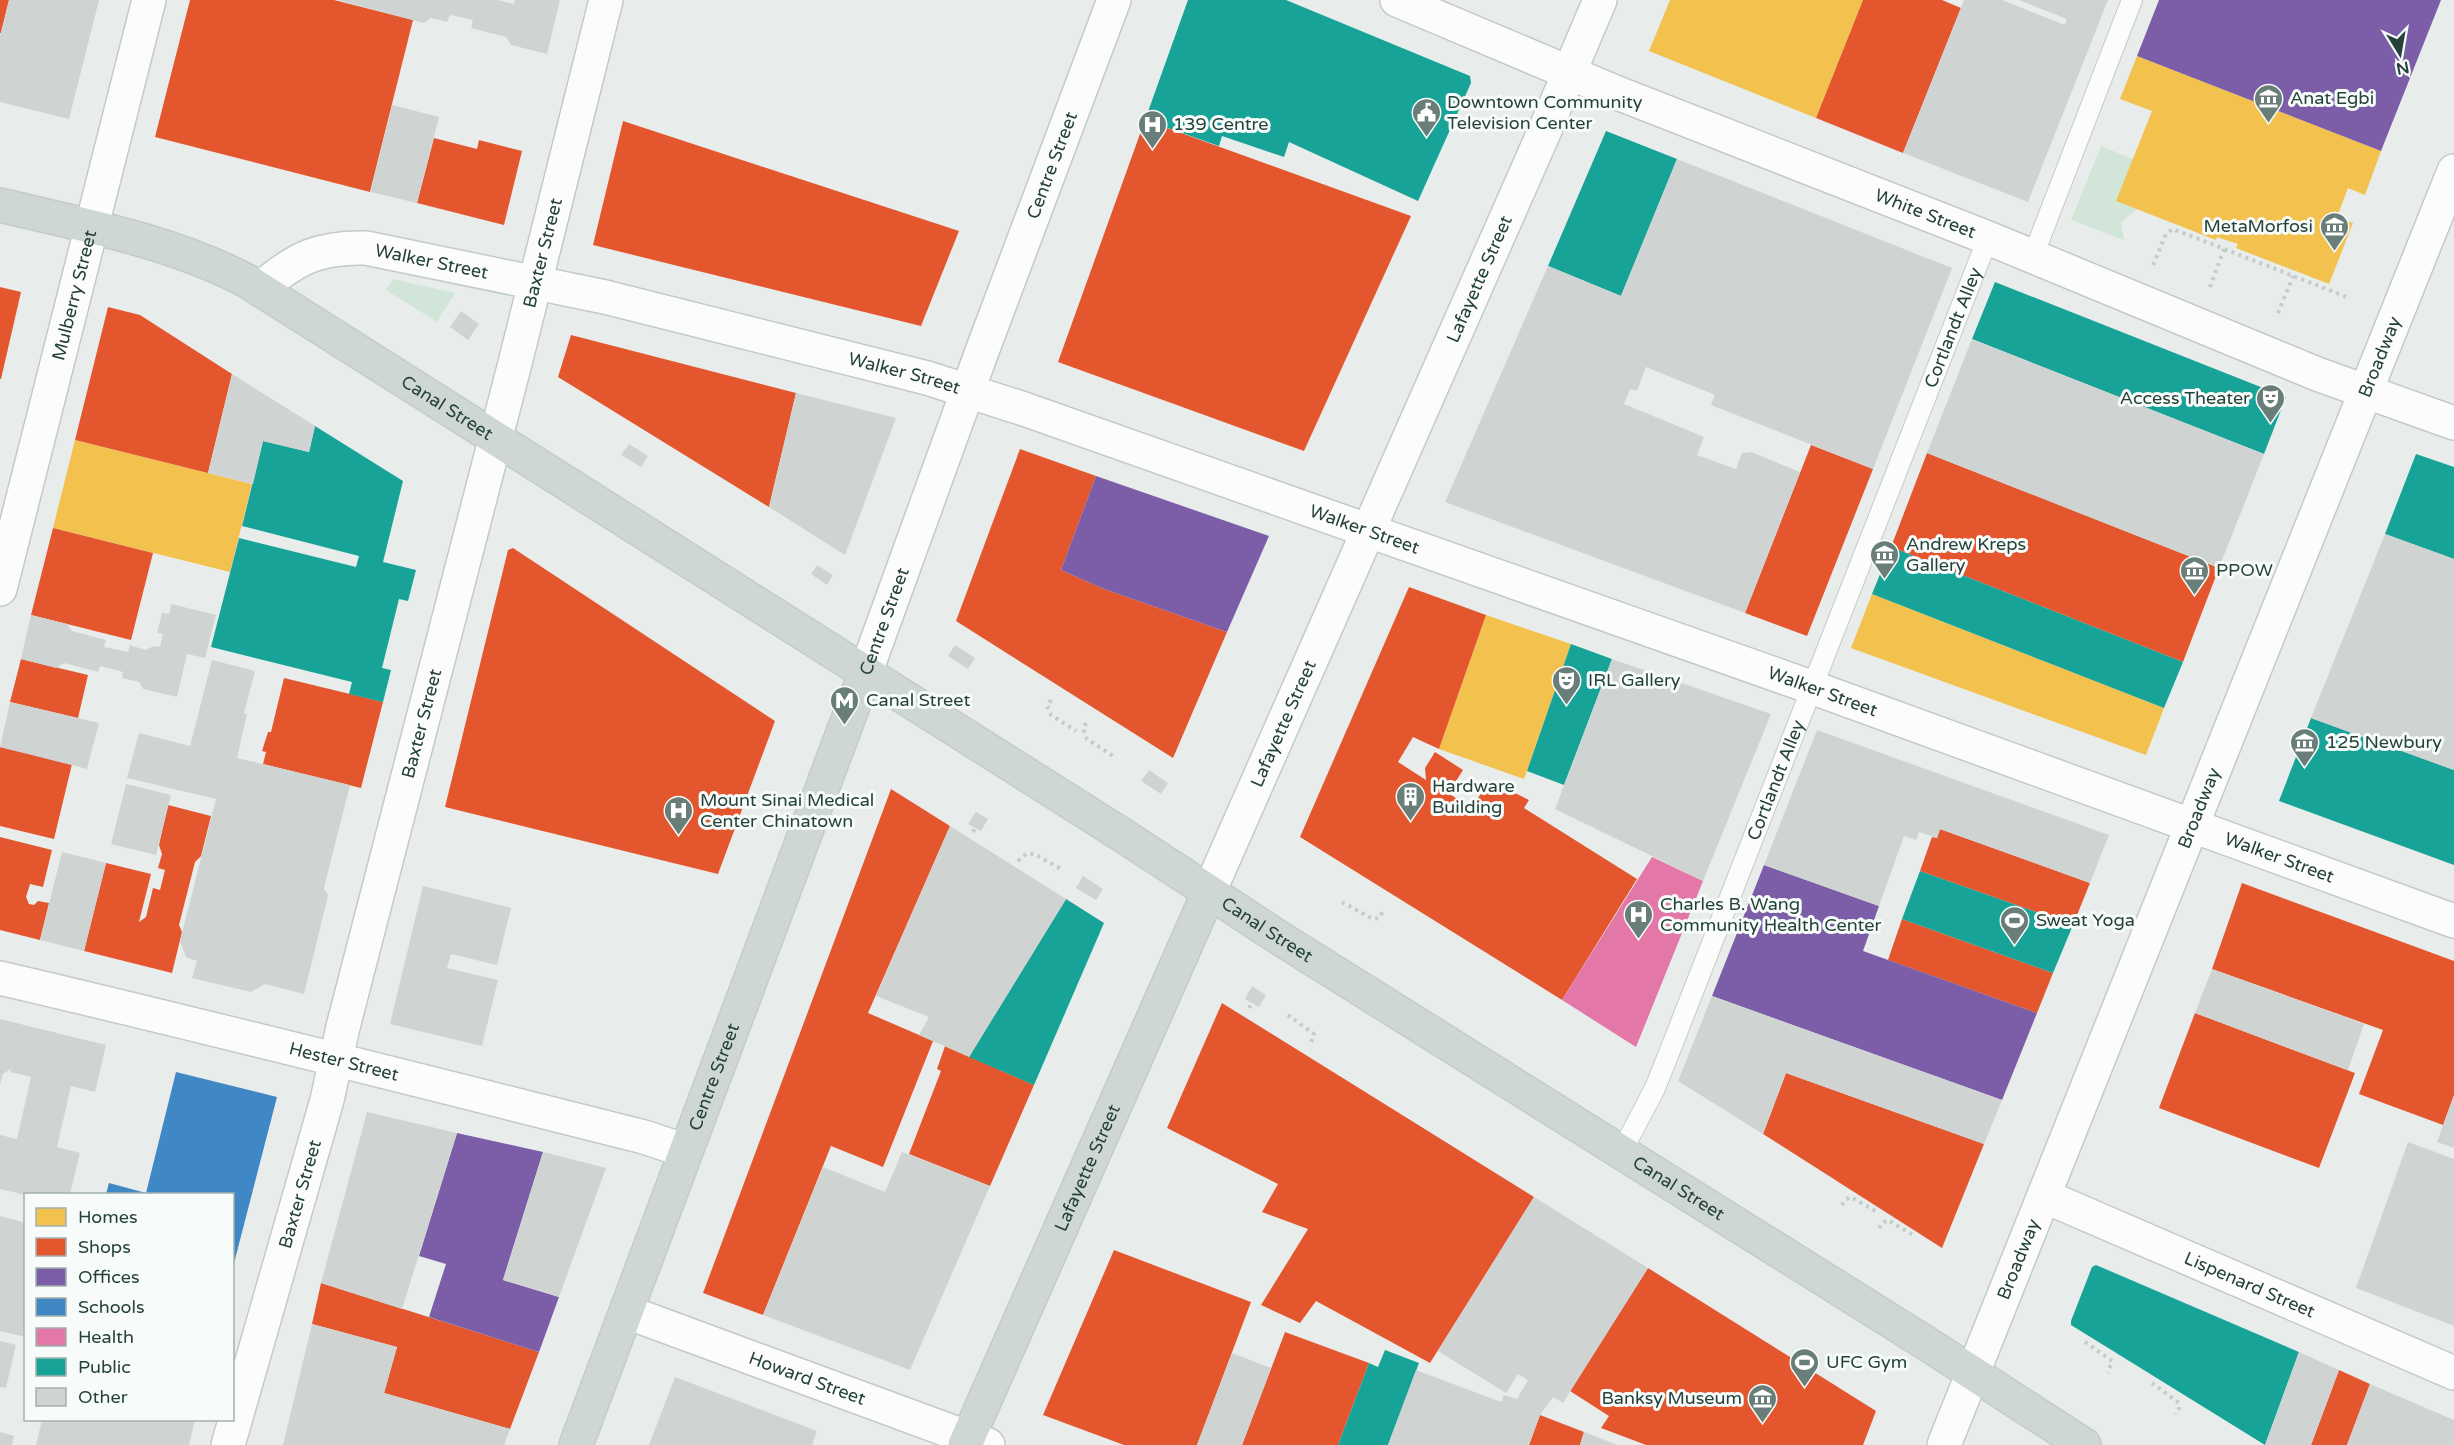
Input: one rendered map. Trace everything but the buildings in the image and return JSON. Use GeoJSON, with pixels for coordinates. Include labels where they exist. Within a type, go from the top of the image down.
{"type":"FeatureCollection","features":[{"type":"Feature","properties":{"kind":"main road","name":"Canal Street"},"geometry":{"type":"LineString","coordinates":[[0,205],[156,244],[224,269],[260,289],[2084,1445]]}},
{"type":"Feature","properties":{"kind":"main road","name":"Centre Street"},"geometry":{"type":"LineString","coordinates":[[576,1445],[865,674]]}},
{"type":"Feature","properties":{"kind":"main road","name":"Lafayette Street"},"geometry":{"type":"LineString","coordinates":[[973,1443],[1209,892]]}},
{"type":"Feature","properties":{"kind":"street","name":"Mulberry Street"},"geometry":{"type":"LineString","coordinates":[[0,590],[149,0]]}},
{"type":"Feature","properties":{"kind":"street","name":"Baxter Street"},"geometry":{"type":"LineString","coordinates":[[228,1445],[327,1100],[335,1060],[606,0]]}},
{"type":"Feature","properties":{"kind":"street","name":"Centre Street"},"geometry":{"type":"LineString","coordinates":[[865,674],[1114,0]]}},
{"type":"Feature","properties":{"kind":"street","name":"White Street"},"geometry":{"type":"LineString","coordinates":[[1397,0],[1570,73],[2033,256],[2317,374],[2454,423]]}},
{"type":"Feature","properties":{"kind":"street","name":"Lafayette Street"},"geometry":{"type":"LineString","coordinates":[[1209,892],[1570,73],[1600,0]]}},
{"type":"Feature","properties":{"kind":"street","name":"Broadway"},"geometry":{"type":"LineString","coordinates":[[1944,1445],[2454,171]]}},
{"type":"Feature","properties":{"kind":"street","name":"Walker Street"},"geometry":{"type":"LineString","coordinates":[[260,289],[277,274],[308,256],[339,248],[366,248],[605,297],[891,368],[1041,414],[1369,529],[2454,921]]}},
{"type":"Feature","properties":{"kind":"street","name":"Hester Street"},"geometry":{"type":"LineString","coordinates":[[0,978],[300,1049],[335,1060],[644,1137],[686,1151]]}},
{"type":"Feature","properties":{"kind":"street","name":"Lispenard Street"},"geometry":{"type":"LineString","coordinates":[[2044,1196],[2454,1373]]}},
{"type":"Feature","properties":{"kind":"street","name":"Howard Street"},"geometry":{"type":"LineString","coordinates":[[627,1312],[973,1443]]}},
{"type":"Feature","properties":{"kind":"lane"},"geometry":{"type":"LineString","coordinates":[[2033,256],[2132,0]]}},
{"type":"Feature","properties":{"kind":"lane","name":"Cortlandt Alley"},"geometry":{"type":"LineString","coordinates":[[1621,1153],[1662,1070],[1988,238]]}},
{"type":"Feature","properties":{"kind":"path"},"geometry":{"type":"LineString","coordinates":[[2154,265],[2166,234],[2173,229],[2347,297]]}},
{"type":"Feature","properties":{"kind":"path"},"geometry":{"type":"LineString","coordinates":[[2210,287],[2224,249]]}},
{"type":"Feature","properties":{"kind":"path"},"geometry":{"type":"LineString","coordinates":[[2278,313],[2293,276]]}},
{"type":"Feature","properties":{"kind":"path"},"geometry":{"type":"LineString","coordinates":[[1051,700],[1047,706],[1051,715],[1076,732]]}},
{"type":"Feature","properties":{"kind":"path"},"geometry":{"type":"LineString","coordinates":[[1086,723],[1083,729],[1087,739],[1113,756]]}},
{"type":"Feature","properties":{"kind":"path"},"geometry":{"type":"LineString","coordinates":[[1018,861],[1026,854],[1034,854],[1063,870]]}},
{"type":"Feature","properties":{"kind":"path"},"geometry":{"type":"LineString","coordinates":[[1342,902],[1368,918],[1379,918],[1383,911]]}},
{"type":"Feature","properties":{"kind":"path"},"geometry":{"type":"LineString","coordinates":[[1249,1008],[1252,1003]]}},
{"type":"Feature","properties":{"kind":"path"},"geometry":{"type":"LineString","coordinates":[[1288,1015],[1314,1034],[1310,1046]]}},
{"type":"Feature","properties":{"kind":"path"},"geometry":{"type":"LineString","coordinates":[[1842,1205],[1851,1197],[1877,1212]]}},
{"type":"Feature","properties":{"kind":"path"},"geometry":{"type":"LineString","coordinates":[[1879,1228],[1882,1223],[1888,1221],[1913,1235]]}},
{"type":"Feature","properties":{"kind":"path"},"geometry":{"type":"LineString","coordinates":[[2085,1342],[2112,1361],[2108,1373]]}},
{"type":"Feature","properties":{"kind":"path"},"geometry":{"type":"LineString","coordinates":[[2152,1383],[2179,1403],[2175,1414]]}},
{"type":"Feature","properties":{"kind":"green space"},"geometry":{"type":"Polygon","coordinates":[[[2101,146],[2133,159],[2137,209],[2121,222],[2124,240],[2071,220],[2101,146]]]}},
{"type":"Feature","properties":{"kind":"green space"},"geometry":{"type":"Polygon","coordinates":[[[393,279],[455,293],[437,322],[386,290],[393,279]]]}},
{"type":"Feature","properties":{"kind":"place","name":"Anat Egbi"},"geometry":{"type":"Point","coordinates":[2269,124]}},
{"type":"Feature","properties":{"kind":"place","name":"Downtown Community Television Center"},"geometry":{"type":"Point","coordinates":[1426,138]}},
{"type":"Feature","properties":{"kind":"place","name":"139 Centre"},"geometry":{"type":"Point","coordinates":[1152,150]}},
{"type":"Feature","properties":{"kind":"place","name":"MetaMorfosi"},"geometry":{"type":"Point","coordinates":[2334,252]}},
{"type":"Feature","properties":{"kind":"place","name":"Access Theater"},"geometry":{"type":"Point","coordinates":[2271,424]}},
{"type":"Feature","properties":{"kind":"place","name":"Andrew Kreps Gallery"},"geometry":{"type":"Point","coordinates":[1885,580]}},
{"type":"Feature","properties":{"kind":"place","name":"PPOW"},"geometry":{"type":"Point","coordinates":[2195,596]}},
{"type":"Feature","properties":{"kind":"place","name":"IRL Gallery"},"geometry":{"type":"Point","coordinates":[1567,706]}},
{"type":"Feature","properties":{"kind":"place","name":"Canal Street"},"geometry":{"type":"Point","coordinates":[845,726]}},
{"type":"Feature","properties":{"kind":"place","name":"125 Newbury"},"geometry":{"type":"Point","coordinates":[2305,768]}},
{"type":"Feature","properties":{"kind":"place","name":"Hardware Building"},"geometry":{"type":"Point","coordinates":[1411,822]}},
{"type":"Feature","properties":{"kind":"place","name":"Mount Sinai Medical Center Chinatown"},"geometry":{"type":"Point","coordinates":[679,836]}},
{"type":"Feature","properties":{"kind":"place","name":"Charles B. Wang Community Health Center"},"geometry":{"type":"Point","coordinates":[1639,940]}},
{"type":"Feature","properties":{"kind":"place","name":"Sweat Yoga"},"geometry":{"type":"Point","coordinates":[2015,946]}},
{"type":"Feature","properties":{"kind":"place","name":"UFC Gym"},"geometry":{"type":"Point","coordinates":[1805,1388]}},
{"type":"Feature","properties":{"kind":"place","name":"Banksy Museum"},"geometry":{"type":"Point","coordinates":[1763,1424]}}]}
